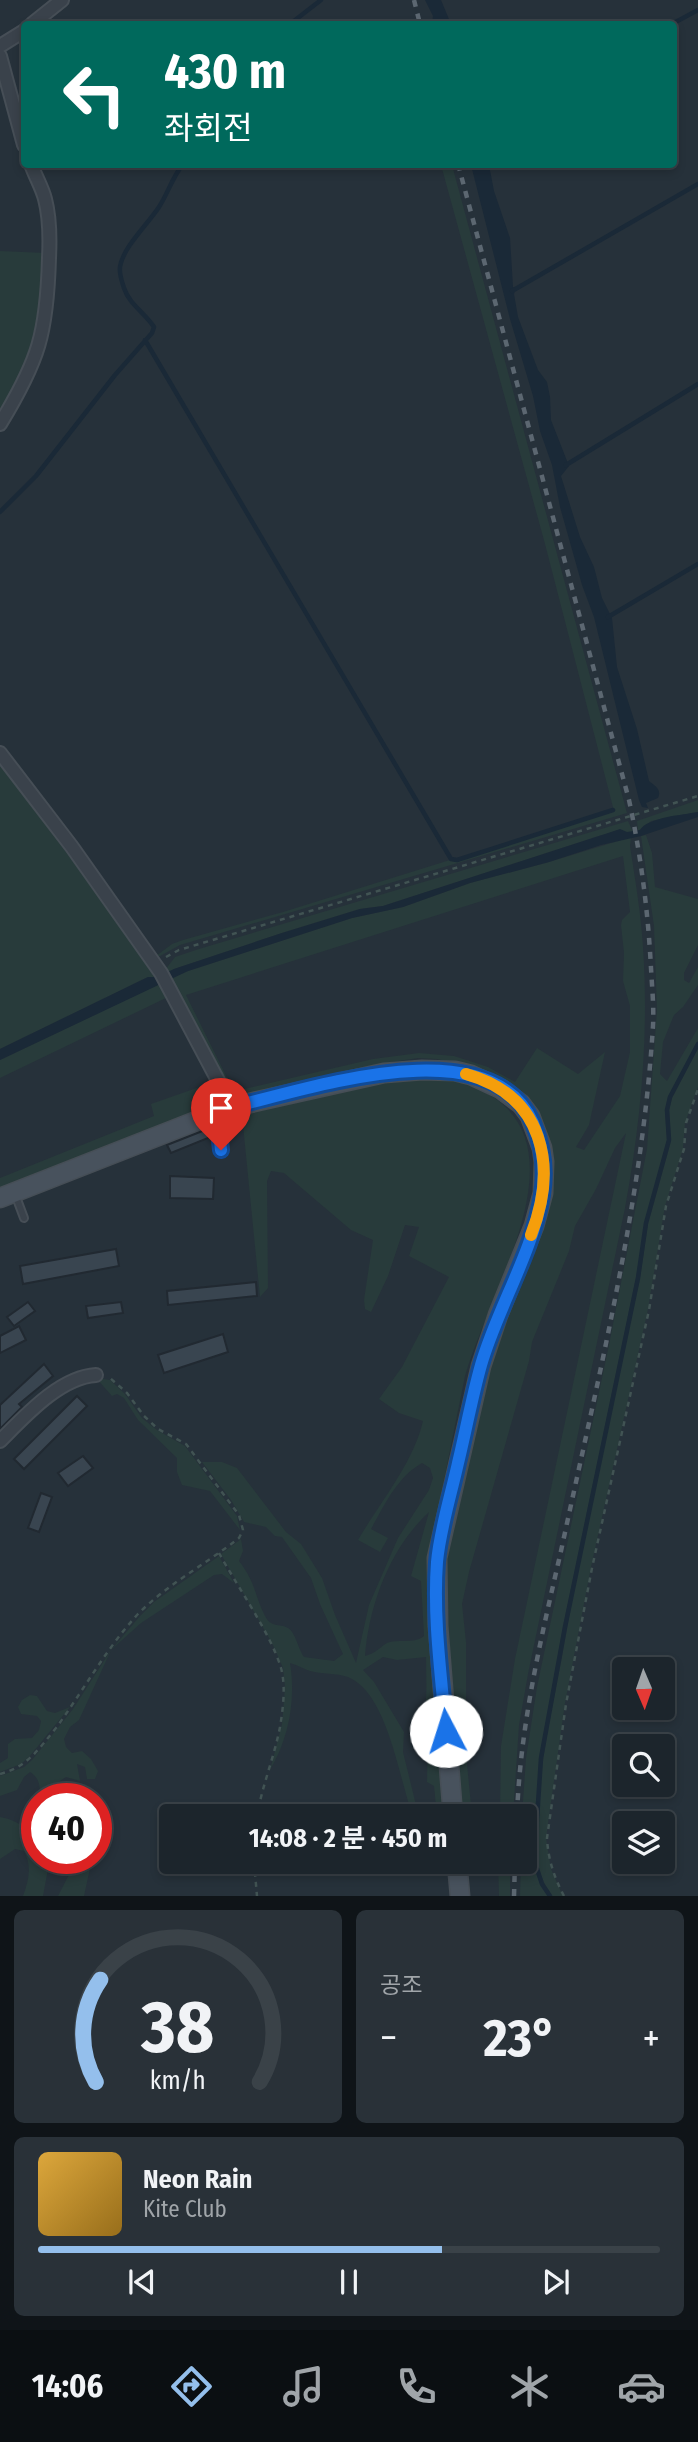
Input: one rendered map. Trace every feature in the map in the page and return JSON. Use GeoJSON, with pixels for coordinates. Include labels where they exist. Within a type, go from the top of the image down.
{"type":"FeatureCollection","features":[{"type":"Feature","properties":{"kind":"street"},"geometry":{"type":"LineString","coordinates":[[36,21],[62,0]]}},
{"type":"Feature","properties":{"kind":"street"},"geometry":{"type":"LineString","coordinates":[[0,46],[21,33]]}},
{"type":"Feature","properties":{"kind":"street"},"geometry":{"type":"LineString","coordinates":[[0,56],[21,134]]}},
{"type":"Feature","properties":{"kind":"street"},"geometry":{"type":"LineString","coordinates":[[0,424],[19,394],[37,356],[49,295],[48,214],[45,196],[33,168]]}},
{"type":"Feature","properties":{"kind":"street"},"geometry":{"type":"LineString","coordinates":[[0,753],[72,847],[159,969],[225,1110]]}},
{"type":"Feature","properties":{"kind":"street"},"geometry":{"type":"LineString","coordinates":[[7,1195],[225,1110],[384,1073],[455,1071],[487,1081],[511,1096],[530,1116],[542,1148],[543,1193],[534,1226],[498,1315],[481,1366],[438,1558],[438,1626],[452,1804]]}},
{"type":"Feature","properties":{"kind":"street"},"geometry":{"type":"LineString","coordinates":[[0,1441],[61,1387],[83,1376],[96,1376]]}},
{"type":"Feature","properties":{"kind":"street"},"geometry":{"type":"LineString","coordinates":[[458,1874],[460,1896]]}},
{"type":"Feature","properties":{"kind":"lane"},"geometry":{"type":"LineString","coordinates":[[221,1150],[225,1110]]}},
{"type":"Feature","properties":{"kind":"lane"},"geometry":{"type":"LineString","coordinates":[[7,1195],[24,1218]]}},
{"type":"Feature","properties":{"kind":"path"},"geometry":{"type":"LineString","coordinates":[[159,969],[179,950],[698,796]]}},
{"type":"Feature","properties":{"kind":"path"},"geometry":{"type":"LineString","coordinates":[[564,1896],[548,1855],[547,1838],[566,1704],[592,1568],[649,1310],[666,1206],[684,1149],[687,1123],[698,1089]]}},
{"type":"Feature","properties":{"kind":"path"},"geometry":{"type":"LineString","coordinates":[[0,1774],[23,1766],[31,1759],[138,1614],[239,1538],[243,1530],[239,1515],[186,1444],[158,1429],[111,1378],[96,1376]]}},
{"type":"Feature","properties":{"kind":"path"},"geometry":{"type":"LineString","coordinates":[[219,1553],[272,1646],[281,1669],[284,1688],[281,1724],[259,1804]]}},
{"type":"Feature","properties":{"kind":"path"},"geometry":{"type":"LineString","coordinates":[[255,1874],[257,1896]]}},
{"type":"Feature","properties":{"kind":"shaded area"},"geometry":{"type":"Polygon","coordinates":[[[442,168],[453,168],[627,813],[180,945],[156,956],[172,944],[183,940],[450,860],[455,862],[614,811],[545,544],[442,168]]]}},
{"type":"Feature","properties":{"kind":"shaded area"},"geometry":{"type":"Polygon","coordinates":[[[0,251],[46,253],[44,303],[27,366],[0,413],[0,251]]]}},
{"type":"Feature","properties":{"kind":"shaded area"},"geometry":{"type":"Polygon","coordinates":[[[0,761],[157,977],[148,977],[0,1049],[0,761]]]}},
{"type":"Feature","properties":{"kind":"shaded area"},"geometry":{"type":"Polygon","coordinates":[[[698,800],[698,812],[651,821],[638,831],[637,821],[698,800]]]}},
{"type":"Feature","properties":{"kind":"shaded area"},"geometry":{"type":"Polygon","coordinates":[[[628,821],[633,832],[602,835],[383,906],[360,909],[282,933],[174,969],[167,974],[165,970],[175,957],[199,949],[628,821]]]}},
{"type":"Feature","properties":{"kind":"shaded area"},"geometry":{"type":"Polygon","coordinates":[[[646,835],[652,853],[655,887],[698,899],[698,945],[684,973],[684,980],[689,983],[698,967],[698,985],[674,1015],[663,1042],[660,1074],[667,1081],[698,1028],[698,1041],[668,1097],[665,1110],[667,1140],[645,1223],[636,1278],[563,1627],[540,1757],[536,1804],[523,1804],[526,1758],[537,1687],[647,1149],[657,1010],[654,926],[641,836],[646,835]]]}},
{"type":"Feature","properties":{"kind":"shaded area"},"geometry":{"type":"Polygon","coordinates":[[[631,837],[645,980],[639,1110],[625,1208],[528,1674],[519,1725],[514,1804],[500,1804],[501,1746],[515,1659],[626,1133],[615,1148],[575,1226],[569,1251],[532,1342],[529,1361],[469,1572],[462,1604],[466,1642],[466,1754],[471,1804],[457,1804],[444,1597],[447,1549],[482,1385],[513,1295],[546,1217],[553,1168],[550,1142],[533,1111],[472,1067],[437,1059],[418,1058],[379,1064],[246,1097],[231,1092],[169,979],[352,918],[403,907],[470,883],[631,837]],[[623,856],[186,995],[233,1090],[373,1059],[419,1053],[454,1056],[488,1067],[515,1082],[537,1048],[578,1074],[605,1052],[589,1125],[576,1147],[584,1150],[620,1096],[630,1052],[630,1006],[623,981],[622,920],[630,912],[623,856]]]}},
{"type":"Feature","properties":{"kind":"shaded area"},"geometry":{"type":"Polygon","coordinates":[[[161,983],[168,997],[0,1078],[0,1060],[161,983]]]}},
{"type":"Feature","properties":{"kind":"shaded area"},"geometry":{"type":"Polygon","coordinates":[[[698,1048],[698,1087],[685,1123],[683,1149],[665,1206],[648,1309],[591,1567],[565,1703],[546,1838],[551,1869],[563,1896],[552,1896],[540,1871],[537,1836],[547,1733],[589,1514],[640,1278],[648,1224],[671,1141],[669,1110],[672,1098],[698,1048]]]}},
{"type":"Feature","properties":{"kind":"shaded area"},"geometry":{"type":"Polygon","coordinates":[[[442,1077],[492,1096],[520,1125],[530,1162],[526,1203],[514,1248],[465,1376],[427,1564],[437,1744],[444,1804],[436,1804],[434,1786],[427,1782],[428,1726],[423,1720],[426,1657],[397,1660],[383,1657],[363,1670],[374,1682],[404,1732],[403,1752],[416,1804],[409,1804],[382,1719],[373,1700],[362,1686],[348,1677],[310,1671],[290,1663],[292,1690],[289,1718],[282,1745],[270,1770],[282,1724],[285,1687],[283,1668],[273,1645],[221,1554],[241,1539],[243,1551],[239,1561],[252,1582],[267,1620],[291,1630],[304,1657],[334,1661],[343,1654],[311,1578],[282,1537],[275,1536],[266,1527],[244,1522],[202,1462],[222,1462],[237,1468],[286,1532],[301,1544],[322,1578],[356,1663],[369,1605],[398,1538],[429,1490],[433,1478],[430,1468],[422,1463],[405,1476],[392,1493],[371,1529],[388,1538],[380,1552],[358,1540],[404,1468],[423,1421],[399,1413],[379,1399],[402,1367],[449,1277],[409,1256],[419,1227],[405,1225],[388,1276],[371,1312],[365,1309],[373,1240],[351,1230],[284,1173],[271,1171],[267,1181],[268,1288],[260,1297],[242,1115],[372,1082],[442,1077]],[[429,1512],[403,1543],[384,1578],[371,1617],[365,1656],[390,1642],[412,1641],[424,1636],[421,1581],[411,1576],[429,1512]]]}},
{"type":"Feature","properties":{"kind":"shaded area"},"geometry":{"type":"Polygon","coordinates":[[[211,1083],[220,1101],[217,1105],[0,1190],[0,1178],[154,1116],[151,1104],[211,1083]]]}},
{"type":"Feature","properties":{"kind":"shaded area"},"geometry":{"type":"Polygon","coordinates":[[[96,1378],[110,1380],[125,1394],[142,1418],[185,1446],[237,1516],[240,1530],[210,1491],[182,1485],[177,1472],[177,1458],[138,1420],[124,1398],[117,1394],[112,1396],[96,1378]]]}},
{"type":"Feature","properties":{"kind":"shaded area"},"geometry":{"type":"Polygon","coordinates":[[[219,1556],[234,1583],[222,1574],[214,1575],[141,1623],[111,1650],[154,1602],[219,1556]]]}},
{"type":"Feature","properties":{"kind":"shaded area"},"geometry":{"type":"Polygon","coordinates":[[[111,1650],[79,1720],[70,1727],[64,1739],[66,1747],[72,1753],[82,1751],[91,1759],[98,1771],[95,1779],[87,1779],[85,1767],[77,1764],[80,1781],[66,1777],[57,1783],[39,1783],[30,1772],[17,1790],[0,1796],[0,1776],[24,1767],[32,1760],[73,1709],[111,1650]]]}},
{"type":"Feature","properties":{"kind":"shaded area"},"geometry":{"type":"Polygon","coordinates":[[[30,1695],[37,1696],[47,1711],[55,1713],[70,1707],[29,1757],[21,1764],[0,1772],[0,1763],[8,1758],[8,1744],[15,1739],[32,1738],[39,1730],[41,1721],[37,1716],[21,1714],[18,1707],[22,1700],[30,1695]]]}},
{"type":"Feature","properties":{"kind":"shaded area"},"geometry":{"type":"Polygon","coordinates":[[[0,1817],[21,1826],[21,1850],[15,1849],[0,1859],[0,1817]]]}},
{"type":"Feature","properties":{"kind":"shaded area"},"geometry":{"type":"Polygon","coordinates":[[[537,1873],[548,1896],[520,1896],[521,1874],[537,1873]]]}},
{"type":"Feature","properties":{"kind":"shaded area"},"geometry":{"type":"Polygon","coordinates":[[[29,1874],[47,1874],[43,1896],[23,1896],[29,1874]]]}},
{"type":"Feature","properties":{"kind":"shaded area"},"geometry":{"type":"Polygon","coordinates":[[[69,1874],[89,1874],[84,1896],[58,1896],[69,1874]]]}},
{"type":"Feature","properties":{"kind":"shaded area"},"geometry":{"type":"Polygon","coordinates":[[[498,1874],[510,1874],[510,1896],[499,1896],[498,1874]]]}},
{"type":"Feature","properties":{"kind":"water"},"geometry":{"type":"Polygon","coordinates":[[[425,0],[441,0],[450,21],[432,21],[433,16],[425,0]]]}},
{"type":"Feature","properties":{"kind":"water"},"geometry":{"type":"Polygon","coordinates":[[[472,168],[490,168],[494,191],[510,238],[518,317],[538,370],[547,382],[551,420],[569,466],[561,476],[580,537],[612,618],[617,667],[637,729],[649,781],[659,792],[658,798],[646,803],[648,808],[642,807],[639,800],[594,617],[560,507],[552,465],[540,431],[533,396],[510,319],[472,168]]]}},
{"type":"Feature","properties":{"kind":"water"},"geometry":{"type":"Polygon","coordinates":[[[698,812],[698,817],[641,836],[470,883],[403,907],[352,918],[188,971],[0,1060],[0,1049],[148,977],[157,977],[282,933],[360,909],[383,906],[620,829],[627,832],[640,830],[658,819],[698,812]]]}},
{"type":"Feature","properties":{"kind":"building"},"geometry":{"type":"Polygon","coordinates":[[[210,1128],[213,1136],[171,1153],[167,1145],[210,1128]]]}},
{"type":"Feature","properties":{"kind":"building"},"geometry":{"type":"Polygon","coordinates":[[[170,1176],[214,1178],[213,1199],[170,1198],[170,1176]]]}},
{"type":"Feature","properties":{"kind":"building"},"geometry":{"type":"Polygon","coordinates":[[[116,1249],[119,1266],[23,1284],[20,1266],[116,1249]]]}},
{"type":"Feature","properties":{"kind":"building"},"geometry":{"type":"Polygon","coordinates":[[[256,1282],[257,1296],[168,1305],[167,1291],[256,1282]]]}},
{"type":"Feature","properties":{"kind":"building"},"geometry":{"type":"Polygon","coordinates":[[[28,1302],[35,1311],[14,1326],[7,1317],[28,1302]]]}},
{"type":"Feature","properties":{"kind":"building"},"geometry":{"type":"Polygon","coordinates":[[[121,1302],[123,1313],[88,1318],[86,1306],[121,1302]]]}},
{"type":"Feature","properties":{"kind":"building"},"geometry":{"type":"Polygon","coordinates":[[[19,1326],[26,1340],[0,1353],[0,1336],[19,1326]]]}},
{"type":"Feature","properties":{"kind":"building"},"geometry":{"type":"Polygon","coordinates":[[[223,1334],[228,1352],[164,1373],[158,1355],[223,1334]]]}},
{"type":"Feature","properties":{"kind":"building"},"geometry":{"type":"Polygon","coordinates":[[[44,1364],[53,1376],[19,1404],[22,1407],[0,1429],[0,1405],[44,1364]]]}},
{"type":"Feature","properties":{"kind":"building"},"geometry":{"type":"Polygon","coordinates":[[[77,1396],[87,1406],[24,1469],[14,1459],[77,1396]]]}},
{"type":"Feature","properties":{"kind":"building"},"geometry":{"type":"Polygon","coordinates":[[[83,1456],[93,1468],[68,1486],[58,1473],[83,1456]]]}},
{"type":"Feature","properties":{"kind":"building"},"geometry":{"type":"Polygon","coordinates":[[[41,1493],[52,1497],[39,1532],[28,1528],[41,1493]]]}},
{"type":"Feature","properties":{"kind":"waterway"},"geometry":{"type":"LineString","coordinates":[[294,21],[321,0]]}},
{"type":"Feature","properties":{"kind":"waterway"},"geometry":{"type":"LineString","coordinates":[[677,21],[698,10]]}},
{"type":"Feature","properties":{"kind":"waterway"},"geometry":{"type":"LineString","coordinates":[[0,512],[36,476],[115,375],[152,333],[154,327],[126,294],[120,267],[126,252],[159,207],[180,168]]}},
{"type":"Feature","properties":{"kind":"waterway"},"geometry":{"type":"LineString","coordinates":[[512,291],[698,184]]}},
{"type":"Feature","properties":{"kind":"waterway"},"geometry":{"type":"LineString","coordinates":[[145,340],[451,859],[457,860],[613,810]]}},
{"type":"Feature","properties":{"kind":"waterway"},"geometry":{"type":"LineString","coordinates":[[566,465],[698,384]]}},
{"type":"Feature","properties":{"kind":"waterway"},"geometry":{"type":"LineString","coordinates":[[608,617],[698,564]]}},
{"type":"Feature","properties":{"kind":"waterway"},"geometry":{"type":"LineString","coordinates":[[550,1896],[542,1884],[536,1866],[541,1758],[565,1627],[638,1278],[646,1223],[669,1140],[667,1110],[670,1097],[698,1044]]}},
{"type":"Feature","properties":{"kind":"railway"},"geometry":{"type":"LineString","coordinates":[[414,0],[419,21]]}},
{"type":"Feature","properties":{"kind":"railway"},"geometry":{"type":"LineString","coordinates":[[459,168],[629,800],[646,905],[653,1004],[647,1092],[629,1224],[533,1682],[522,1749],[518,1804]]}},
{"type":"Feature","properties":{"kind":"railway"},"geometry":{"type":"LineString","coordinates":[[514,1896],[515,1874]]}},
{"type":"Feature","properties":{"kind":"slow traffic"},"geometry":{"type":"LineString","coordinates":[[466,1074],[487,1081],[511,1096],[530,1116],[537,1132],[544,1162],[543,1193],[531,1235]]}},
{"type":"Feature","properties":{"kind":"route"},"geometry":{"type":"LineString","coordinates":[[221,1150],[217,1113],[232,1107],[356,1078],[422,1070],[455,1071],[487,1081],[502,1089],[530,1116],[537,1132],[544,1162],[543,1193],[534,1226],[498,1315],[481,1366],[438,1558],[438,1626],[446,1731]]}}]}
